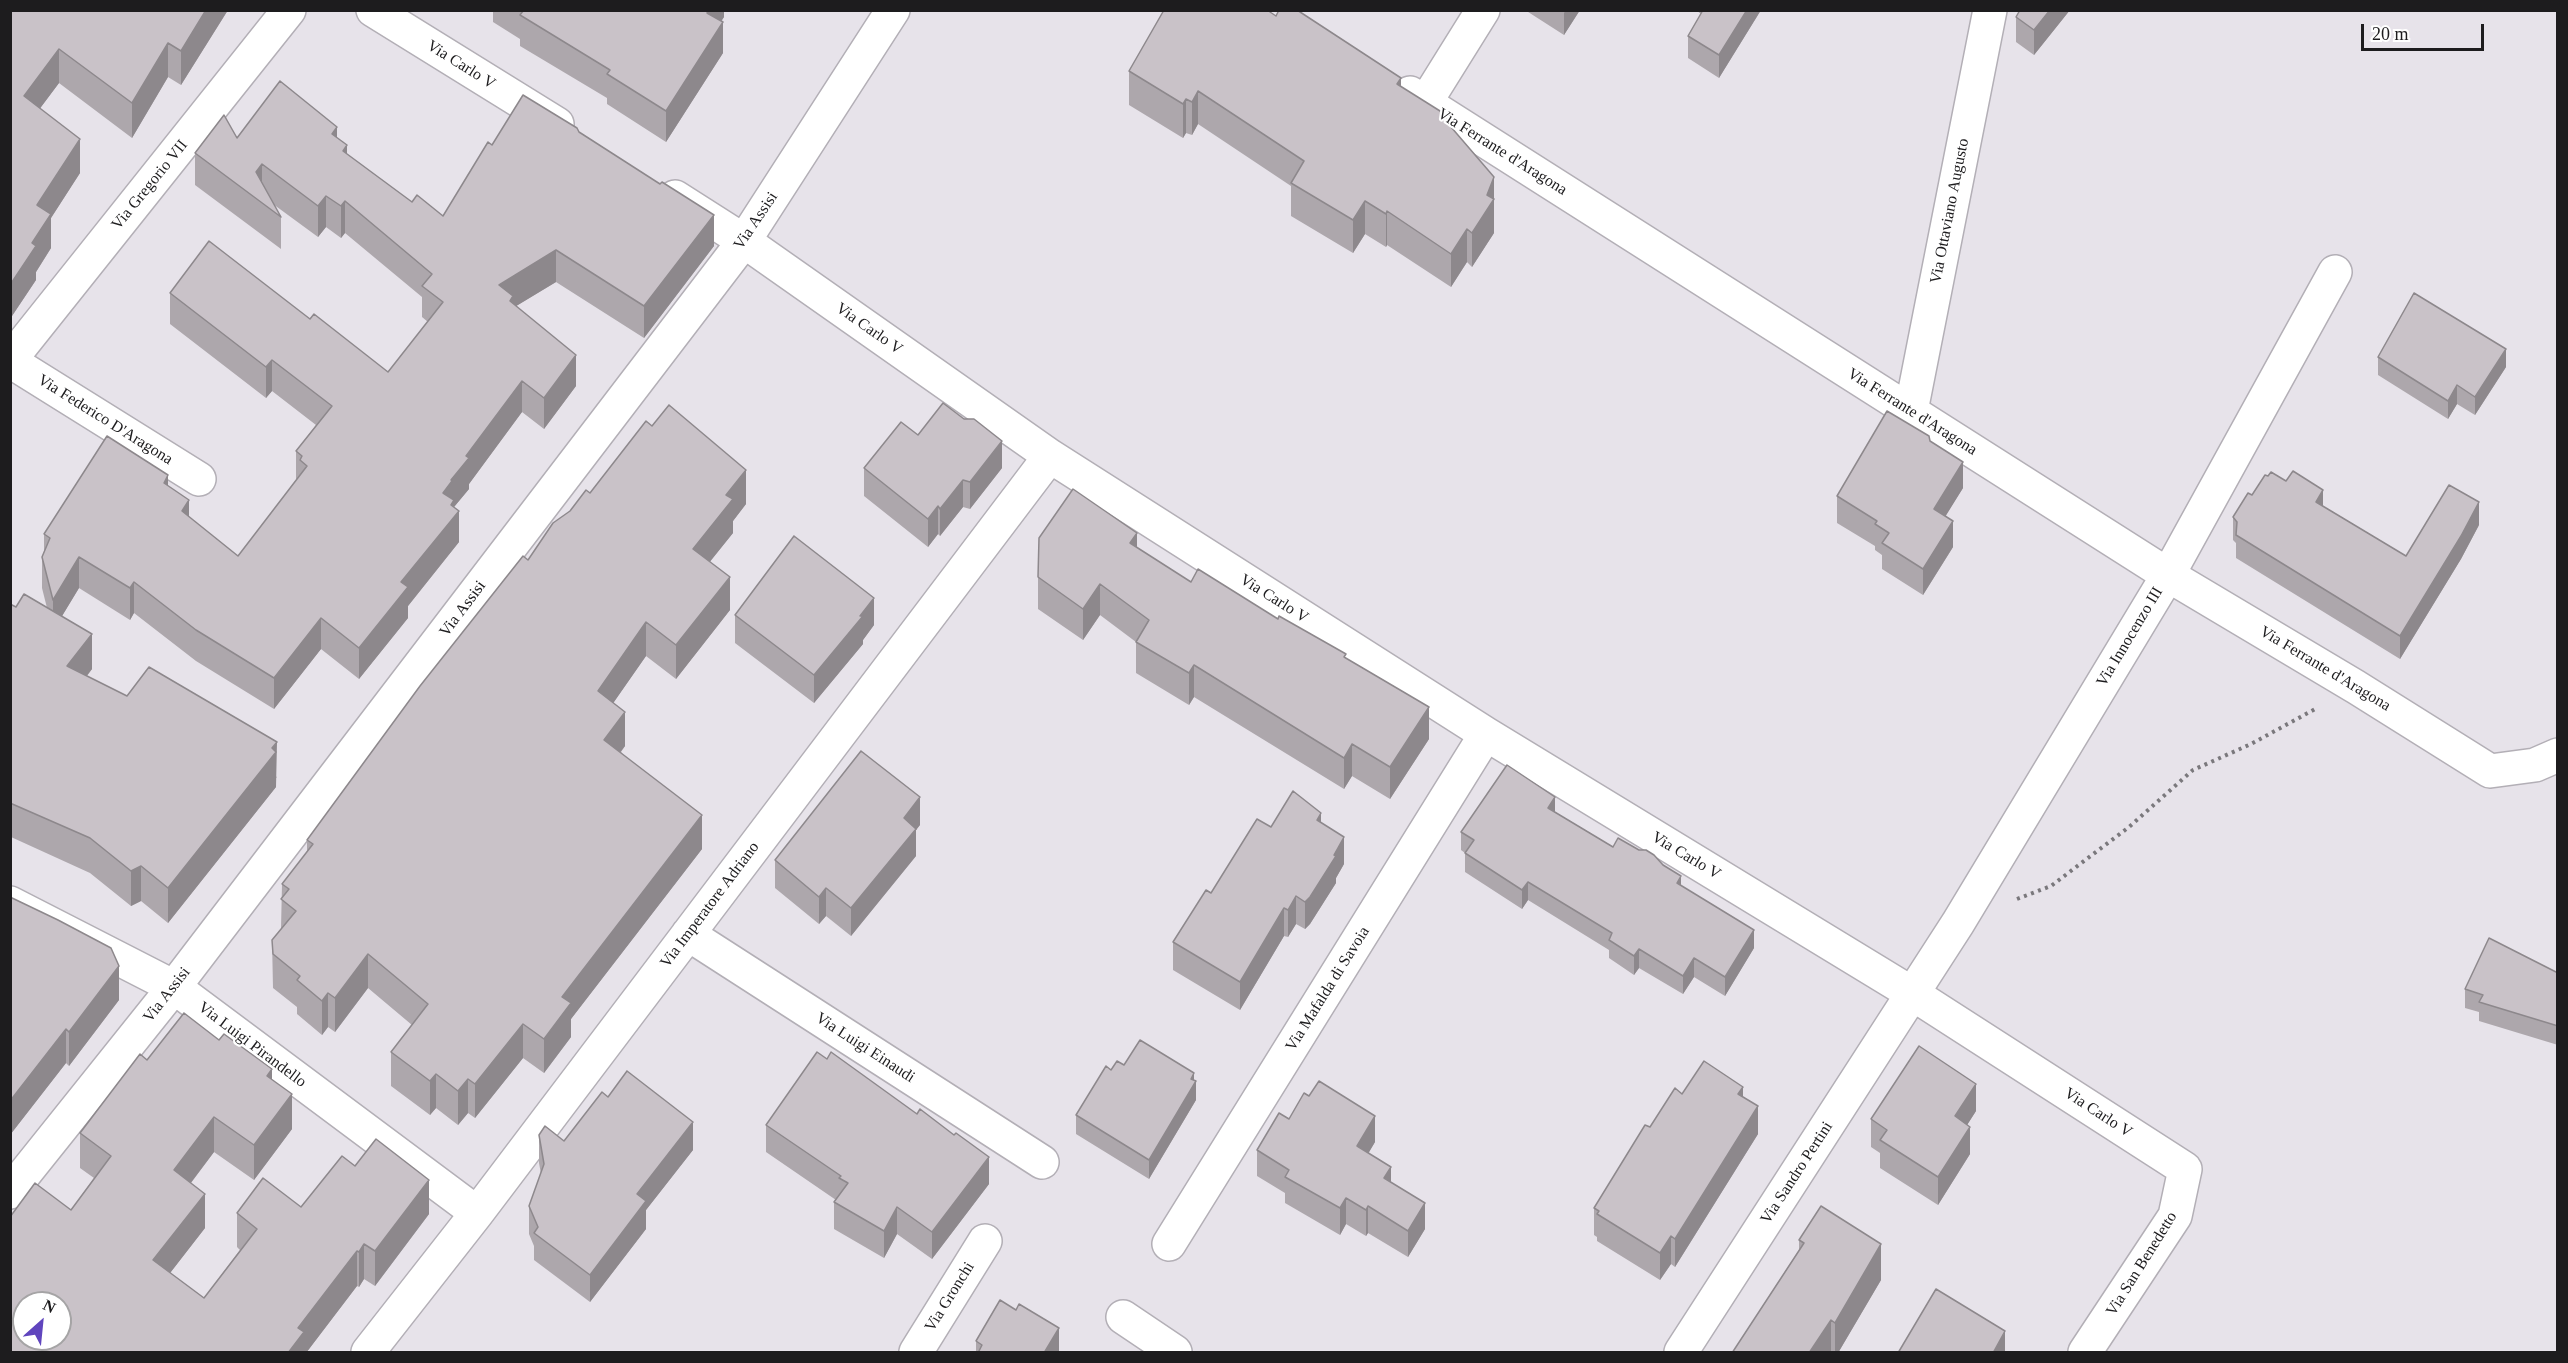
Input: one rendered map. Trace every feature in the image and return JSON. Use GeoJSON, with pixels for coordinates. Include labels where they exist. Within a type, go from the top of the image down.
{"type":"FeatureCollection","features":[{"type":"Feature","properties":{"kind":"street","name":"Via Gregorio VII"},"geometry":{"type":"LineString","coordinates":[[10,360],[289,10]]}},
{"type":"Feature","properties":{"kind":"street","name":"Via Carlo V"},"geometry":{"type":"LineString","coordinates":[[374,10],[584,141]]}},
{"type":"Feature","properties":{"kind":"street","name":"Via Assisi"},"geometry":{"type":"LineString","coordinates":[[10,1192],[174,987],[744,240],[893,10]]}},
{"type":"Feature","properties":{"kind":"street"},"geometry":{"type":"LineString","coordinates":[[1425,103],[1483,10]]}},
{"type":"Feature","properties":{"kind":"street","name":"Via Ottaviano Augusto"},"geometry":{"type":"LineString","coordinates":[[1911,411],[1990,10]]}},
{"type":"Feature","properties":{"kind":"street","name":"Via Ferrante d'Aragona"},"geometry":{"type":"LineString","coordinates":[[1386,79],[2168,575],[2356,687],[2490,771],[2535,765],[2558,755]]}},
{"type":"Feature","properties":{"kind":"street","name":"Via Carlo V"},"geometry":{"type":"LineString","coordinates":[[654,184],[744,240],[1050,456],[1486,734],[1913,994],[2185,1169]]}},
{"type":"Feature","properties":{"kind":"street","name":"Via Innocenzo III"},"geometry":{"type":"LineString","coordinates":[[1913,994],[2168,575],[2335,272]]}},
{"type":"Feature","properties":{"kind":"street","name":"Via Federico D'Aragona"},"geometry":{"type":"LineString","coordinates":[[10,360],[199,479]]}},
{"type":"Feature","properties":{"kind":"street","name":"Via Imperatore Adriano"},"geometry":{"type":"LineString","coordinates":[[368,1353],[477,1213],[1050,456]]}},
{"type":"Feature","properties":{"kind":"street","name":"Via Mafalda di Savoia"},"geometry":{"type":"LineString","coordinates":[[1169,1244],[1486,734]]}},
{"type":"Feature","properties":{"kind":"street","name":"Via Luigi Pirandello"},"geometry":{"type":"LineString","coordinates":[[10,903],[174,987],[477,1213]]}},
{"type":"Feature","properties":{"kind":"street","name":"Via Luigi Einaudi"},"geometry":{"type":"LineString","coordinates":[[688,934],[1042,1162]]}},
{"type":"Feature","properties":{"kind":"street","name":"Via Sandro Pertini"},"geometry":{"type":"LineString","coordinates":[[1681,1353],[1913,994]]}},
{"type":"Feature","properties":{"kind":"street","name":"Via San Benedetto"},"geometry":{"type":"LineString","coordinates":[[2085,1353],[2175,1216],[2185,1169]]}},
{"type":"Feature","properties":{"kind":"street","name":"Via Gronchi"},"geometry":{"type":"LineString","coordinates":[[916,1353],[985,1241]]}},
{"type":"Feature","properties":{"kind":"street"},"geometry":{"type":"LineString","coordinates":[[1123,1317],[1176,1353]]}},
{"type":"Feature","properties":{"kind":"path"},"geometry":{"type":"LineString","coordinates":[[1958,923],[2051,886],[2129,827],[2193,770],[2251,744],[2356,687]]}},
{"type":"Feature","properties":{"kind":"building"},"geometry":{"type":"Polygon","coordinates":[[[10,10],[206,10],[181,51],[168,43],[132,103],[59,49],[24,96],[80,139],[37,205],[51,214],[32,243],[36,246],[12,282],[10,281],[10,10]]]}},
{"type":"Feature","properties":{"kind":"building"},"geometry":{"type":"Polygon","coordinates":[[[522,10],[709,10],[707,13],[723,22],[666,111],[607,74],[610,70],[520,15],[522,10]]]}},
{"type":"Feature","properties":{"kind":"building"},"geometry":{"type":"Polygon","coordinates":[[[1164,10],[1267,10],[1276,16],[1279,10],[1297,10],[1401,78],[1397,84],[1448,116],[1445,120],[1494,177],[1487,195],[1494,199],[1472,233],[1467,229],[1451,254],[1387,211],[1386,214],[1365,201],[1353,220],[1291,183],[1304,161],[1198,91],[1192,102],[1186,99],[1183,104],[1129,71],[1164,10]]]}},
{"type":"Feature","properties":{"kind":"building"},"geometry":{"type":"Polygon","coordinates":[[[1703,10],[1747,10],[1719,55],[1688,36],[1703,10]]]}},
{"type":"Feature","properties":{"kind":"building"},"geometry":{"type":"Polygon","coordinates":[[[2020,10],[2050,10],[2034,30],[2016,17],[2020,10]]]}},
{"type":"Feature","properties":{"kind":"building"},"geometry":{"type":"Polygon","coordinates":[[[280,81],[337,127],[332,134],[347,145],[343,151],[412,202],[417,195],[443,216],[488,142],[492,145],[523,95],[660,184],[662,182],[714,215],[644,306],[556,250],[499,285],[513,296],[510,301],[576,355],[544,398],[522,381],[466,456],[469,458],[443,493],[454,500],[451,505],[459,511],[401,582],[408,587],[359,648],[321,618],[274,678],[196,630],[134,582],[130,588],[79,557],[53,600],[42,557],[50,538],[44,534],[107,436],[168,475],[164,483],[189,500],[182,511],[238,556],[307,466],[300,460],[302,456],[296,451],[332,406],[272,360],[266,367],[170,293],[209,241],[310,319],[314,314],[388,372],[443,302],[422,286],[432,274],[345,201],[341,206],[326,196],[318,206],[262,164],[256,172],[281,217],[195,153],[224,115],[237,138],[280,81]]]}},
{"type":"Feature","properties":{"kind":"building"},"geometry":{"type":"Polygon","coordinates":[[[2414,293],[2506,349],[2475,397],[2457,385],[2448,401],[2378,357],[2414,293]]]}},
{"type":"Feature","properties":{"kind":"building"},"geometry":{"type":"Polygon","coordinates":[[[943,403],[964,419],[974,419],[1002,441],[970,482],[963,480],[940,509],[938,506],[928,519],[864,468],[901,422],[918,435],[943,403]]]}},
{"type":"Feature","properties":{"kind":"building"},"geometry":{"type":"Polygon","coordinates":[[[669,405],[746,470],[726,495],[733,499],[693,549],[730,577],[676,645],[646,622],[598,691],[625,712],[604,740],[702,815],[562,997],[571,1003],[544,1039],[523,1024],[475,1084],[468,1079],[458,1091],[436,1074],[430,1081],[391,1052],[428,1004],[368,954],[335,998],[328,993],[322,1001],[297,980],[300,976],[273,954],[272,940],[296,911],[281,899],[289,889],[282,884],[313,844],[307,840],[420,686],[523,556],[528,560],[553,523],[570,511],[586,490],[590,493],[646,421],[652,426],[669,405]]]}},
{"type":"Feature","properties":{"kind":"building"},"geometry":{"type":"Polygon","coordinates":[[[1887,411],[1929,436],[1930,441],[1963,462],[1934,509],[1953,521],[1923,569],[1882,543],[1889,533],[1875,524],[1877,521],[1837,496],[1887,411]]]}},
{"type":"Feature","properties":{"kind":"building"},"geometry":{"type":"Polygon","coordinates":[[[2293,471],[2323,490],[2316,502],[2406,556],[2449,485],[2479,502],[2400,636],[2236,535],[2237,522],[2233,517],[2248,493],[2252,495],[2265,475],[2268,476],[2271,472],[2286,481],[2293,471]]]}},
{"type":"Feature","properties":{"kind":"building"},"geometry":{"type":"Polygon","coordinates":[[[1073,489],[1137,533],[1130,543],[1191,582],[1198,569],[1278,619],[1279,616],[1346,654],[1344,657],[1429,707],[1390,767],[1352,744],[1344,758],[1194,665],[1189,673],[1136,642],[1149,620],[1100,584],[1083,609],[1038,577],[1039,538],[1073,489]]]}},
{"type":"Feature","properties":{"kind":"building"},"geometry":{"type":"Polygon","coordinates":[[[794,536],[874,598],[860,616],[863,616],[814,675],[735,615],[794,536]]]}},
{"type":"Feature","properties":{"kind":"building"},"geometry":{"type":"Polygon","coordinates":[[[24,594],[92,634],[67,666],[127,696],[149,667],[277,742],[272,748],[276,752],[168,888],[141,866],[131,871],[90,838],[10,803],[10,604],[16,607],[24,594]]]}},
{"type":"Feature","properties":{"kind":"building"},"geometry":{"type":"Polygon","coordinates":[[[861,751],[920,797],[904,818],[916,829],[851,908],[826,888],[819,897],[775,860],[861,751]]]}},
{"type":"Feature","properties":{"kind":"building"},"geometry":{"type":"Polygon","coordinates":[[[1507,765],[1555,797],[1548,808],[1613,847],[1618,838],[1639,850],[1646,850],[1663,865],[1681,876],[1677,883],[1754,930],[1725,977],[1694,958],[1683,976],[1639,949],[1634,956],[1609,940],[1612,933],[1528,882],[1522,890],[1465,853],[1474,840],[1461,832],[1507,765]]]}},
{"type":"Feature","properties":{"kind":"building"},"geometry":{"type":"Polygon","coordinates":[[[1293,791],[1321,813],[1317,820],[1344,837],[1334,855],[1336,856],[1310,897],[1305,902],[1296,896],[1288,910],[1284,908],[1240,982],[1173,942],[1206,890],[1211,893],[1257,819],[1271,827],[1293,791]]]}},
{"type":"Feature","properties":{"kind":"building"},"geometry":{"type":"Polygon","coordinates":[[[10,897],[111,948],[119,966],[69,1032],[66,1029],[10,1101],[10,897]]]}},
{"type":"Feature","properties":{"kind":"building"},"geometry":{"type":"Polygon","coordinates":[[[2489,938],[2558,973],[2558,1026],[2479,1002],[2483,995],[2465,989],[2489,938]]]}},
{"type":"Feature","properties":{"kind":"building"},"geometry":{"type":"Polygon","coordinates":[[[184,1013],[219,1040],[224,1034],[272,1069],[267,1076],[292,1094],[254,1145],[214,1117],[174,1170],[205,1194],[153,1260],[204,1298],[257,1229],[237,1213],[263,1178],[301,1207],[342,1156],[355,1166],[376,1139],[429,1180],[375,1251],[364,1244],[359,1252],[357,1251],[298,1328],[304,1332],[288,1353],[10,1353],[10,1217],[35,1183],[71,1210],[111,1156],[80,1133],[140,1054],[147,1060],[184,1013]]]}},
{"type":"Feature","properties":{"kind":"building"},"geometry":{"type":"Polygon","coordinates":[[[1140,1040],[1194,1073],[1191,1079],[1196,1081],[1149,1160],[1076,1115],[1106,1066],[1111,1070],[1117,1061],[1124,1065],[1140,1040]]]}},
{"type":"Feature","properties":{"kind":"building"},"geometry":{"type":"Polygon","coordinates":[[[1919,1046],[1976,1084],[1955,1116],[1970,1127],[1938,1177],[1880,1140],[1887,1130],[1871,1119],[1919,1046]]]}},
{"type":"Feature","properties":{"kind":"building"},"geometry":{"type":"Polygon","coordinates":[[[817,1052],[827,1059],[831,1052],[917,1114],[920,1109],[954,1135],[956,1133],[989,1157],[932,1232],[897,1207],[884,1231],[834,1202],[848,1183],[766,1125],[817,1052]]]}},
{"type":"Feature","properties":{"kind":"building"},"geometry":{"type":"Polygon","coordinates":[[[1704,1061],[1743,1087],[1738,1094],[1758,1106],[1675,1239],[1671,1236],[1660,1253],[1597,1214],[1599,1211],[1594,1208],[1645,1125],[1650,1127],[1675,1088],[1682,1094],[1704,1061]]]}},
{"type":"Feature","properties":{"kind":"building"},"geometry":{"type":"Polygon","coordinates":[[[627,1071],[693,1122],[637,1194],[646,1201],[590,1275],[534,1233],[538,1227],[529,1206],[544,1164],[539,1135],[545,1126],[564,1141],[602,1092],[608,1097],[627,1071]]]}},
{"type":"Feature","properties":{"kind":"building"},"geometry":{"type":"Polygon","coordinates":[[[1319,1081],[1375,1116],[1357,1146],[1391,1167],[1384,1178],[1425,1203],[1408,1231],[1368,1206],[1366,1210],[1346,1198],[1340,1208],[1285,1177],[1289,1170],[1257,1150],[1279,1113],[1289,1119],[1304,1093],[1309,1096],[1319,1081]]]}},
{"type":"Feature","properties":{"kind":"building"},"geometry":{"type":"Polygon","coordinates":[[[1821,1206],[1881,1244],[1835,1323],[1831,1320],[1809,1353],[1732,1353],[1804,1243],[1799,1240],[1821,1206]]]}},
{"type":"Feature","properties":{"kind":"building"},"geometry":{"type":"Polygon","coordinates":[[[1936,1289],[2005,1331],[1993,1353],[1898,1353],[1936,1289]]]}},
{"type":"Feature","properties":{"kind":"building"},"geometry":{"type":"Polygon","coordinates":[[[1000,1300],[1016,1310],[1019,1304],[1059,1328],[1044,1353],[978,1353],[982,1345],[976,1341],[1000,1300]]]}}]}
